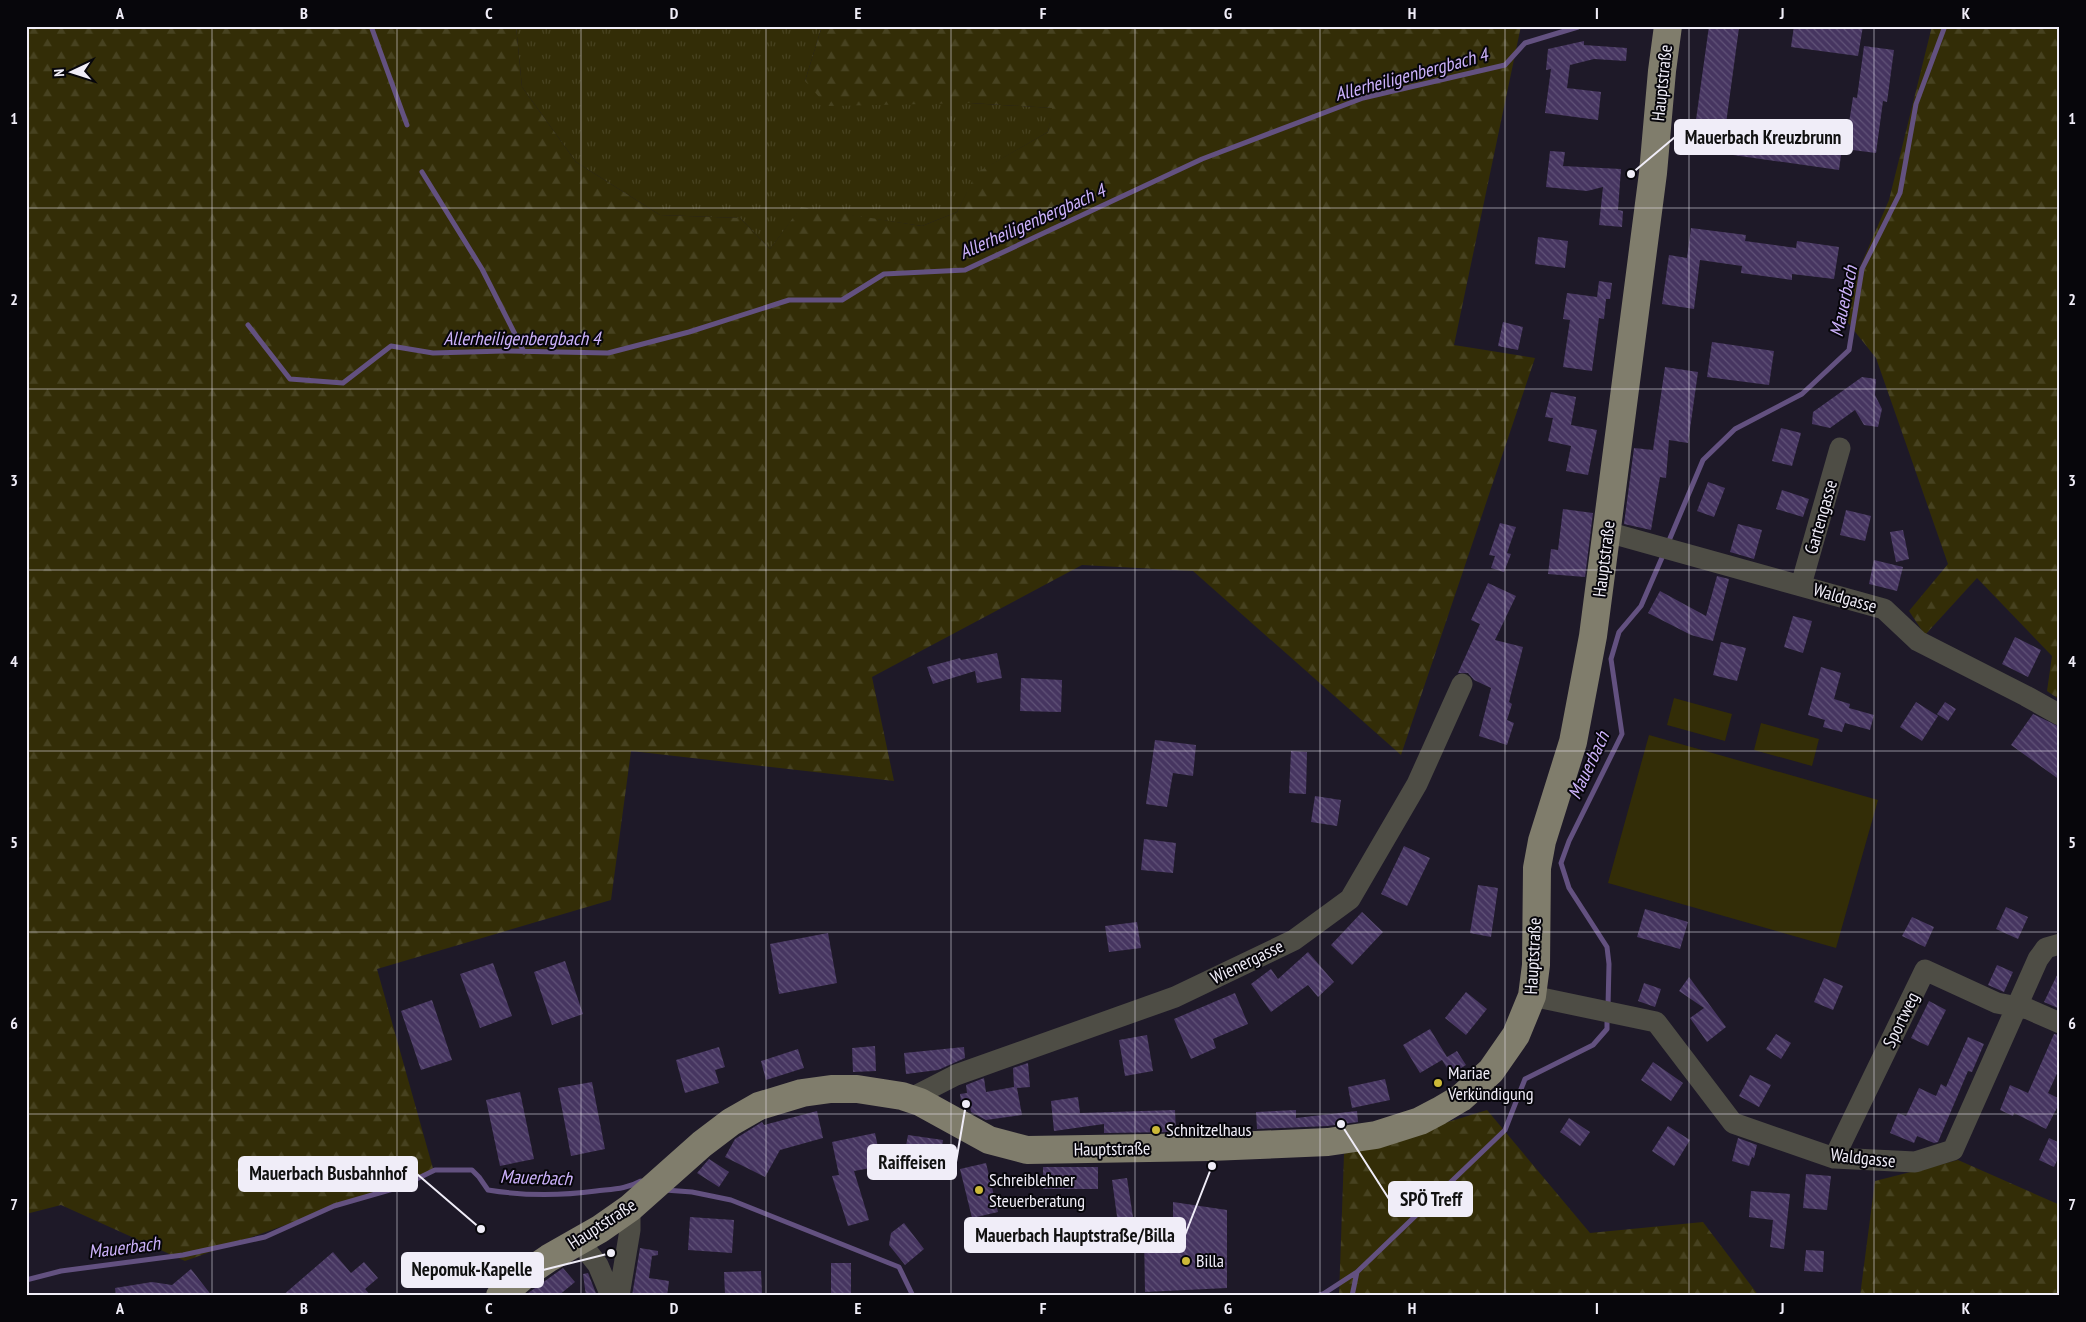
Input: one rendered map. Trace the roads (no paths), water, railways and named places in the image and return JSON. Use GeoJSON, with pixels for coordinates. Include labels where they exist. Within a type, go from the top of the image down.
{"type":"FeatureCollection","features":[{"type":"Feature","properties":{"kind":"main road","name":"Hauptstraße"},"geometry":{"type":"LineString","coordinates":[[500,1296],[527,1273],[630,1208],[731,1122],[773,1101],[802,1093],[832,1089],[877,1091],[911,1098],[988,1140],[1027,1150],[1210,1147],[1350,1140],[1376,1136],[1420,1121],[1439,1111],[1467,1093],[1491,1070],[1508,1048],[1522,1024],[1532,996],[1536,965],[1536,868],[1580,709],[1593,636],[1653,173],[1668,26]]}},
{"type":"Feature","properties":{"kind":"street","name":"Gartengasse"},"geometry":{"type":"LineString","coordinates":[[1801,586],[1840,448]]}},
{"type":"Feature","properties":{"kind":"street","name":"Waldgasse"},"geometry":{"type":"LineString","coordinates":[[1607,532],[1884,609],[1918,641],[2060,715]]}},
{"type":"Feature","properties":{"kind":"street","name":"Wienergasse"},"geometry":{"type":"LineString","coordinates":[[911,1098],[956,1075],[1175,997],[1294,940],[1350,899],[1417,784],[1462,684]]}},
{"type":"Feature","properties":{"kind":"street","name":"Waldgasse"},"geometry":{"type":"LineString","coordinates":[[1532,996],[1656,1022],[1733,1123],[1834,1158],[1915,1162],[1953,1150],[2038,959],[2046,948],[2060,944]]}},
{"type":"Feature","properties":{"kind":"street","name":"Sportweg"},"geometry":{"type":"LineString","coordinates":[[1834,1158],[1925,970],[1997,1003],[2016,1006]]}},
{"type":"Feature","properties":{"kind":"street"},"geometry":{"type":"LineString","coordinates":[[2016,1006],[2028,1009],[2060,1023]]}},
{"type":"Feature","properties":{"kind":"street"},"geometry":{"type":"LineString","coordinates":[[619,1296],[628,1240],[630,1208]]}},
{"type":"Feature","properties":{"kind":"street"},"geometry":{"type":"LineString","coordinates":[[578,1241],[598,1265],[611,1296]]}},
{"type":"Feature","properties":{"kind":"waterway"},"geometry":{"type":"LineString","coordinates":[[371,26],[407,125]]}},
{"type":"Feature","properties":{"kind":"waterway","name":"Mauerbach"},"geometry":{"type":"LineString","coordinates":[[1668,543],[1703,460],[1735,429],[1802,394],[1849,350],[1862,269],[1900,193],[1916,104],[1945,26]]}},
{"type":"Feature","properties":{"kind":"waterway","name":"Allerheiligenbergbach 4"},"geometry":{"type":"LineString","coordinates":[[248,325],[290,379],[343,383],[391,346],[433,353],[504,351],[608,353],[689,332],[789,300],[842,300],[884,274],[965,270],[1202,159],[1363,98],[1505,65],[1525,43],[1578,27]]}},
{"type":"Feature","properties":{"kind":"waterway"},"geometry":{"type":"LineString","coordinates":[[422,172],[482,269],[524,352]]}},
{"type":"Feature","properties":{"kind":"waterway","name":"Mauerbach"},"geometry":{"type":"LineString","coordinates":[[1608,1006],[1609,964],[1607,947],[1569,888],[1561,863],[1569,841],[1622,734],[1611,659],[1619,632],[1641,606],[1664,553]]}},
{"type":"Feature","properties":{"kind":"waterway","name":"Mauerbach"},"geometry":{"type":"LineString","coordinates":[[1316,1296],[1323,1294],[1357,1272],[1505,1130],[1525,1079],[1593,1045],[1607,1029],[1607,1017]]}},
{"type":"Feature","properties":{"kind":"waterway","name":"Mauerbach"},"geometry":{"type":"LineString","coordinates":[[26,1280],[61,1271],[183,1255],[265,1237],[334,1206],[400,1187],[435,1170],[472,1170],[488,1190],[542,1195],[614,1189],[630,1186],[641,1181]]}},
{"type":"Feature","properties":{"kind":"waterway","name":"Mauerbach"},"geometry":{"type":"LineString","coordinates":[[665,1190],[692,1192],[731,1200],[899,1267],[913,1296]]}},
{"type":"Feature","properties":{"kind":"waterway"},"geometry":{"type":"LineString","coordinates":[[1352,1296],[1357,1272]]}},
{"type":"Feature","properties":{"kind":"place","name":"Mauerbach Kreuzbrunn"},"geometry":{"type":"Point","coordinates":[1631,174]}},
{"type":"Feature","properties":{"kind":"place","name":"Mariae Verkündigung"},"geometry":{"type":"Point","coordinates":[1438,1083]}},
{"type":"Feature","properties":{"kind":"place","name":"Raiffeisen"},"geometry":{"type":"Point","coordinates":[966,1104]}},
{"type":"Feature","properties":{"kind":"place","name":"SPÖ Treff"},"geometry":{"type":"Point","coordinates":[1341,1124]}},
{"type":"Feature","properties":{"kind":"place","name":"Schnitzelhaus"},"geometry":{"type":"Point","coordinates":[1156,1130]}},
{"type":"Feature","properties":{"kind":"place","name":"Mauerbach Hauptstraße/Billa"},"geometry":{"type":"Point","coordinates":[1212,1166]}},
{"type":"Feature","properties":{"kind":"place","name":"Schreiblehner Steuerberatung"},"geometry":{"type":"Point","coordinates":[979,1190]}},
{"type":"Feature","properties":{"kind":"place","name":"Mauerbach Busbahnhof"},"geometry":{"type":"Point","coordinates":[481,1229]}},
{"type":"Feature","properties":{"kind":"place","name":"Nepomuk-Kapelle"},"geometry":{"type":"Point","coordinates":[611,1253]}},
{"type":"Feature","properties":{"kind":"place","name":"Billa"},"geometry":{"type":"Point","coordinates":[1186,1261]}}]}
